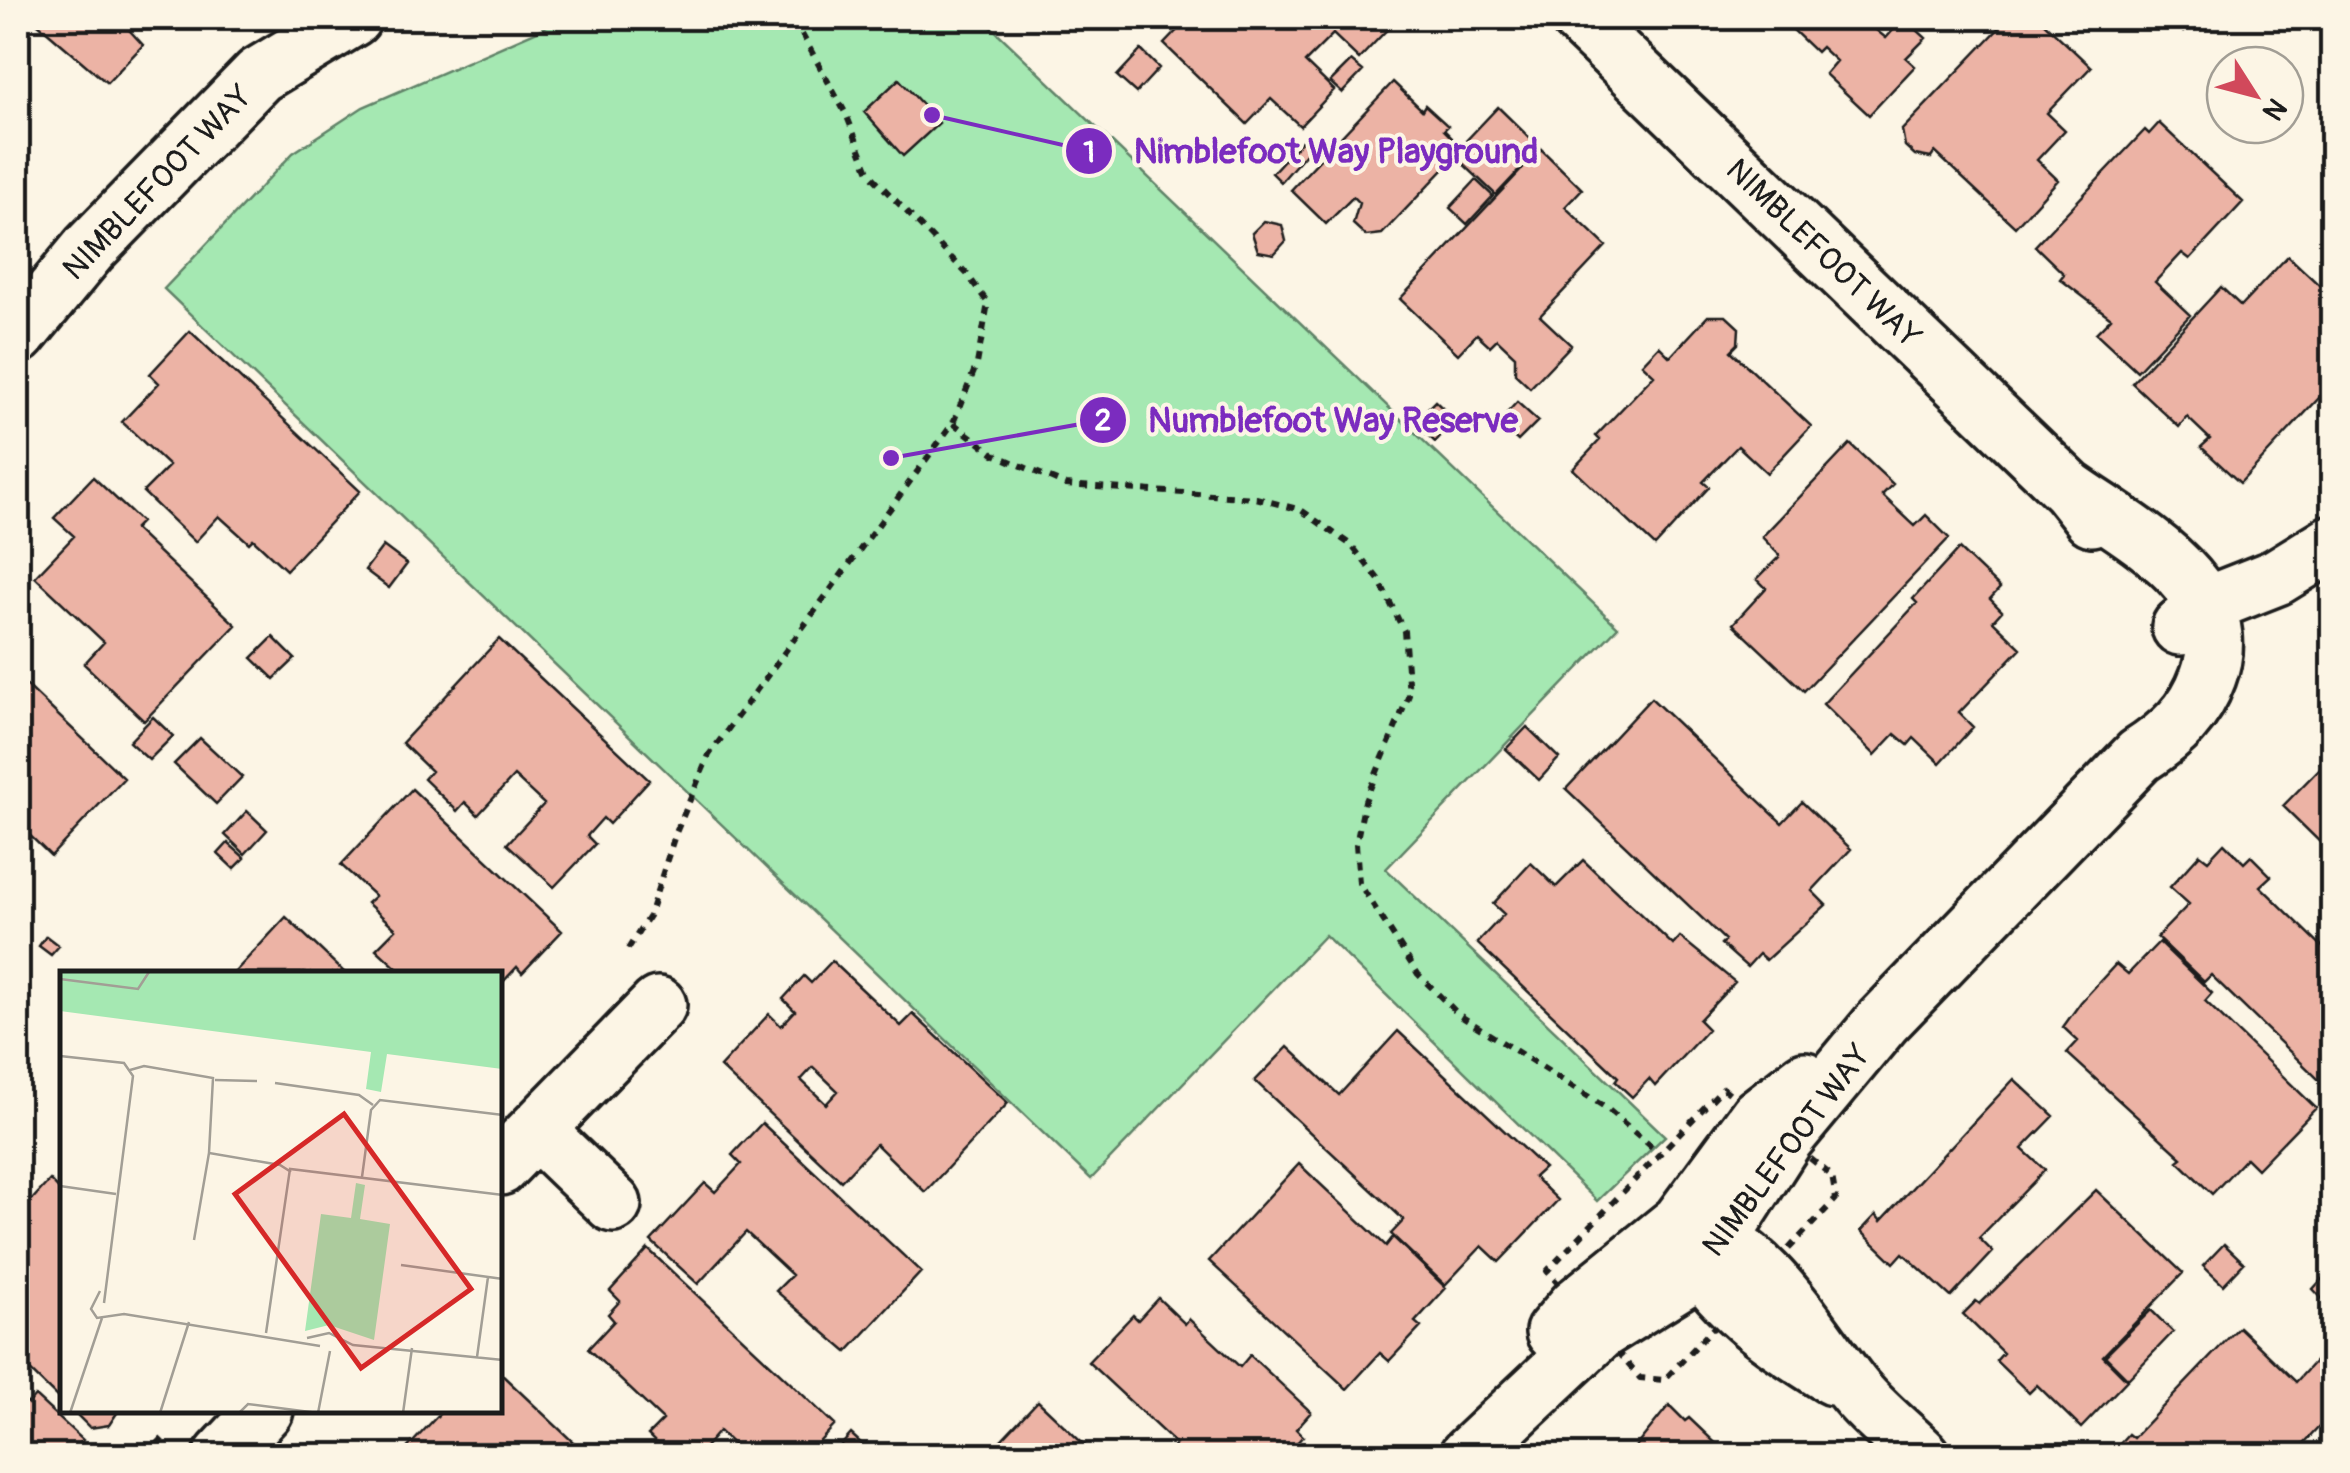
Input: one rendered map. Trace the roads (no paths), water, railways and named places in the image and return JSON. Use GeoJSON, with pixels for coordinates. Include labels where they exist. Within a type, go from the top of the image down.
{"type":"FeatureCollection","features":[{"type":"Feature","properties":{"kind":"street","name":"NIMBLEFOOT WAY"},"geometry":{"type":"LineString","coordinates":[[260,75],[292,18]]}},
{"type":"Feature","properties":{"kind":"street","name":"NIMBLEFOOT WAY"},"geometry":{"type":"LineString","coordinates":[[18,336],[89,249],[260,75],[353,18]]}},
{"type":"Feature","properties":{"kind":"street","name":"NIMBLEFOOT WAY"},"geometry":{"type":"LineString","coordinates":[[1482,1440],[1576,1306],[1701,1242],[1758,1116],[1883,1021],[2139,756],[2176,682],[2181,658],[2199,619],[1579,18]]}},
{"type":"Feature","properties":{"kind":"street"},"geometry":{"type":"LineString","coordinates":[[2199,619],[2332,543]]}},
{"type":"Feature","properties":{"kind":"street"},"geometry":{"type":"LineString","coordinates":[[2199,619],[2249,622],[2285,609],[2313,590],[2332,568]]}},
{"type":"Feature","properties":{"kind":"street"},"geometry":{"type":"LineString","coordinates":[[613,1204],[518,1148],[658,1005]]}},
{"type":"Feature","properties":{"kind":"street"},"geometry":{"type":"LineString","coordinates":[[1701,1242],[1771,1339],[1853,1389],[1922,1456]]}},
{"type":"Feature","properties":{"kind":"street"},"geometry":{"type":"LineString","coordinates":[[222,1456],[262,1413]]}},
{"type":"Feature","properties":{"kind":"place","name":"Nimblefoot Way Playground"},"geometry":{"type":"Point","coordinates":[932,115]}},
{"type":"Feature","properties":{"kind":"place","name":"Numblefoot Way Reserve"},"geometry":{"type":"Point","coordinates":[891,458]}}]}
